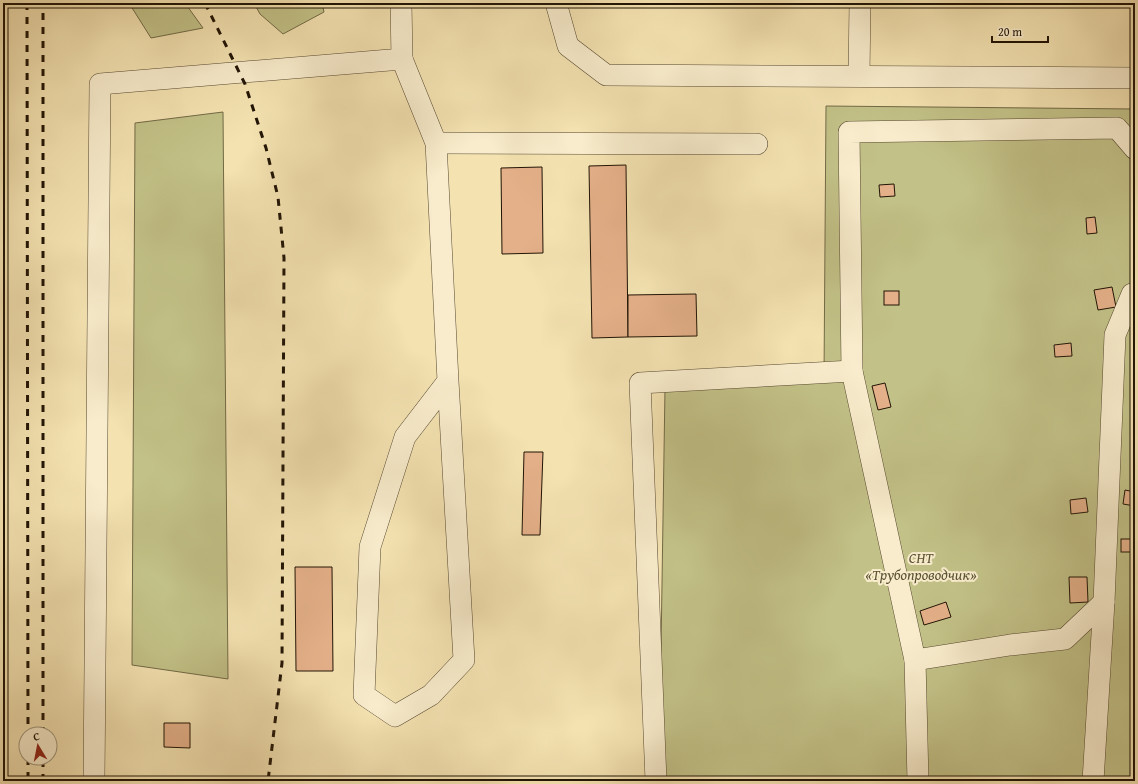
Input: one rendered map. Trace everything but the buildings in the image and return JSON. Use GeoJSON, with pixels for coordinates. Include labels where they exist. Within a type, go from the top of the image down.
{"type":"FeatureCollection","features":[{"type":"Feature","properties":{"kind":"street"},"geometry":{"type":"LineString","coordinates":[[401,3],[402,59],[436,143],[464,660],[431,695],[394,716],[364,695],[370,546],[405,437],[448,381]]}},
{"type":"Feature","properties":{"kind":"street"},"geometry":{"type":"LineString","coordinates":[[556,3],[568,46],[606,75],[1135,78]]}},
{"type":"Feature","properties":{"kind":"street"},"geometry":{"type":"LineString","coordinates":[[859,76],[860,3]]}},
{"type":"Feature","properties":{"kind":"street"},"geometry":{"type":"LineString","coordinates":[[94,781],[100,84],[402,59]]}},
{"type":"Feature","properties":{"kind":"street"},"geometry":{"type":"LineString","coordinates":[[918,781],[915,660],[852,371],[849,132],[1117,128],[1135,149]]}},
{"type":"Feature","properties":{"kind":"street"},"geometry":{"type":"LineString","coordinates":[[436,143],[758,144]]}},
{"type":"Feature","properties":{"kind":"street"},"geometry":{"type":"LineString","coordinates":[[1093,781],[1104,602],[1115,335],[1132,294],[1135,293]]}},
{"type":"Feature","properties":{"kind":"street"},"geometry":{"type":"LineString","coordinates":[[656,781],[640,382],[852,371]]}},
{"type":"Feature","properties":{"kind":"street"},"geometry":{"type":"LineString","coordinates":[[915,660],[1010,645],[1065,639],[1104,602]]}},
{"type":"Feature","properties":{"kind":"green space"},"geometry":{"type":"Polygon","coordinates":[[[129,3],[185,3],[203,28],[151,38],[129,3]]]}},
{"type":"Feature","properties":{"kind":"green space"},"geometry":{"type":"Polygon","coordinates":[[[254,3],[322,3],[324,12],[283,34],[260,14],[254,3]]]}},
{"type":"Feature","properties":{"kind":"green space","name":"СНТ «Трубопроводчик»"},"geometry":{"type":"Polygon","coordinates":[[[826,106],[1135,109],[1135,781],[659,781],[665,388],[824,376],[826,106]]]}},
{"type":"Feature","properties":{"kind":"green space"},"geometry":{"type":"Polygon","coordinates":[[[223,112],[228,679],[132,665],[135,123],[223,112]]]}},
{"type":"Feature","properties":{"kind":"railway"},"geometry":{"type":"LineString","coordinates":[[27,3],[28,726]]}},
{"type":"Feature","properties":{"kind":"railway"},"geometry":{"type":"LineString","coordinates":[[43,3],[43,726]]}},
{"type":"Feature","properties":{"kind":"railway"},"geometry":{"type":"LineString","coordinates":[[205,3],[245,84],[266,148],[278,197],[284,258],[282,663],[268,781]]}},
{"type":"Feature","properties":{"kind":"railway"},"geometry":{"type":"LineString","coordinates":[[28,766],[28,781]]}},
{"type":"Feature","properties":{"kind":"railway"},"geometry":{"type":"LineString","coordinates":[[43,766],[43,781]]}}]}
